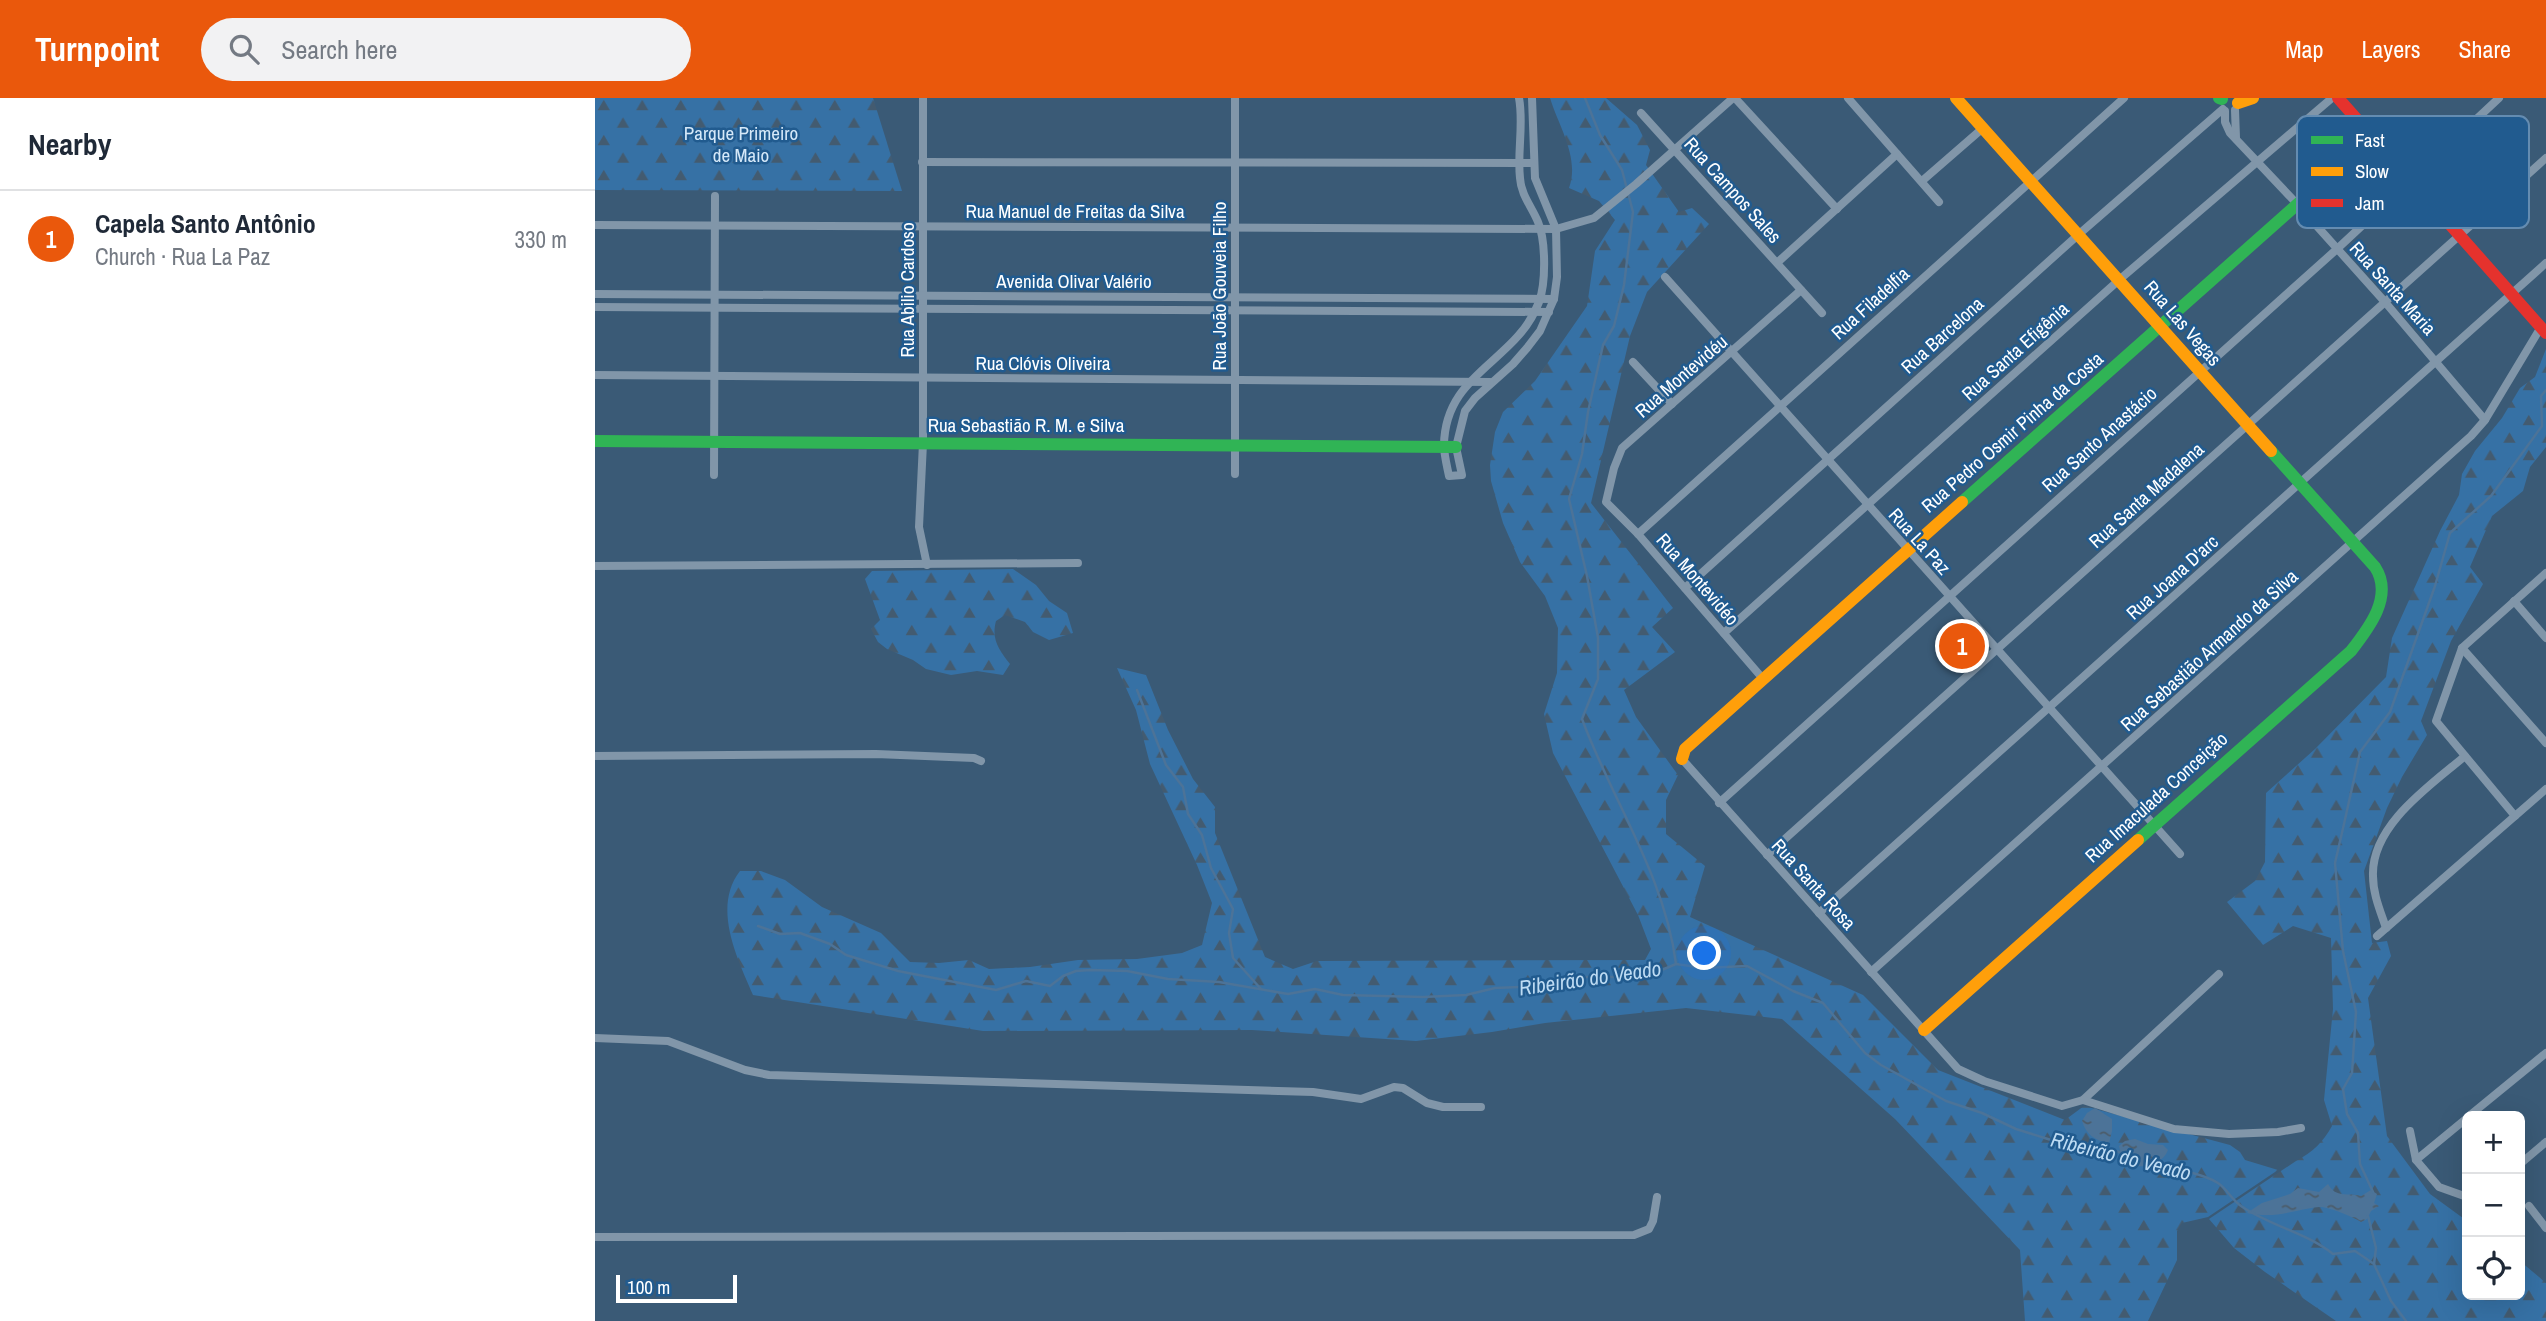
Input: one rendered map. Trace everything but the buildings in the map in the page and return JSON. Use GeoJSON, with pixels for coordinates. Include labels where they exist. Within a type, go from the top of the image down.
{"type":"FeatureCollection","features":[{"type":"Feature","properties":{"kind":"street","name":"Rua Abilio Cardoso"},"geometry":{"type":"LineString","coordinates":[[923,98],[923,443],[919,527],[926,565]]}},
{"type":"Feature","properties":{"kind":"street","name":"Rua João Gouveia Filho"},"geometry":{"type":"LineString","coordinates":[[1235,98],[1235,474]]}},
{"type":"Feature","properties":{"kind":"street"},"geometry":{"type":"LineString","coordinates":[[1462,475],[1449,476],[1450,447],[1445,430],[1455,400],[1467,382],[1523,331],[1540,299],[1543,275],[1540,229],[1521,188],[1519,98]]}},
{"type":"Feature","properties":{"kind":"street"},"geometry":{"type":"LineString","coordinates":[[1450,447],[1465,411],[1527,348],[1540,331],[1554,299],[1557,277],[1556,229],[1536,184],[1532,98]]}},
{"type":"Feature","properties":{"kind":"street"},"geometry":{"type":"LineString","coordinates":[[1734,98],[1837,209]]}},
{"type":"Feature","properties":{"kind":"street","name":"Rua Manuel de Freitas da Silva"},"geometry":{"type":"LineString","coordinates":[[595,225],[1556,229],[1594,218],[1734,98]]}},
{"type":"Feature","properties":{"kind":"street"},"geometry":{"type":"LineString","coordinates":[[1848,98],[1939,202]]}},
{"type":"Feature","properties":{"kind":"street","name":"Rua Las Vegas"},"geometry":{"type":"LineString","coordinates":[[1956,98],[2380,575]]}},
{"type":"Feature","properties":{"kind":"street","name":"Rua Filadelfia"},"geometry":{"type":"LineString","coordinates":[[1638,534],[2124,98]]}},
{"type":"Feature","properties":{"kind":"street"},"geometry":{"type":"LineString","coordinates":[[2228,103],[2253,98]]}},
{"type":"Feature","properties":{"kind":"street","name":"Rua Santa Efigênia"},"geometry":{"type":"LineString","coordinates":[[2310,116],[2332,98]]}},
{"type":"Feature","properties":{"kind":"street"},"geometry":{"type":"LineString","coordinates":[[2338,98],[2354,116]]}},
{"type":"Feature","properties":{"kind":"street","name":"Rua Santo Anastácio"},"geometry":{"type":"LineString","coordinates":[[2478,116],[2498,98]]}},
{"type":"Feature","properties":{"kind":"street","name":"Rua Santa Maria"},"geometry":{"type":"LineString","coordinates":[[2228,103],[2236,138],[2297,204]]}},
{"type":"Feature","properties":{"kind":"street","name":"Rua Barcelona"},"geometry":{"type":"LineString","coordinates":[[1685,588],[2228,103]]}},
{"type":"Feature","properties":{"kind":"street","name":"Rua Campos Sales"},"geometry":{"type":"LineString","coordinates":[[1641,113],[1822,313]]}},
{"type":"Feature","properties":{"kind":"street","name":"Rua Santa Efigênia"},"geometry":{"type":"LineString","coordinates":[[1724,633],[2119,280],[2297,127]]}},
{"type":"Feature","properties":{"kind":"street"},"geometry":{"type":"LineString","coordinates":[[1921,181],[1983,128]]}},
{"type":"Feature","properties":{"kind":"street"},"geometry":{"type":"LineString","coordinates":[[1778,262],[1897,154]]}},
{"type":"Feature","properties":{"kind":"street","name":"Rua Santa Madalena"},"geometry":{"type":"LineString","coordinates":[[2529,173],[2546,158]]}},
{"type":"Feature","properties":{"kind":"street"},"geometry":{"type":"LineString","coordinates":[[922,162],[1533,163]]}},
{"type":"Feature","properties":{"kind":"street"},"geometry":{"type":"LineString","coordinates":[[714,475],[715,196]]}},
{"type":"Feature","properties":{"kind":"street","name":"Rua Pedro Osmir Pinha da Costa"},"geometry":{"type":"LineString","coordinates":[[1682,759],[1685,750],[1907,550],[2297,206]]}},
{"type":"Feature","properties":{"kind":"street","name":"Rua Santa Maria"},"geometry":{"type":"LineString","coordinates":[[2318,228],[2485,420]]}},
{"type":"Feature","properties":{"kind":"street","name":"Rua Santo Anastácio"},"geometry":{"type":"LineString","coordinates":[[1719,803],[2359,228]]}},
{"type":"Feature","properties":{"kind":"street"},"geometry":{"type":"LineString","coordinates":[[2453,228],[2544,330]]}},
{"type":"Feature","properties":{"kind":"street","name":"Rua Santa Madalena"},"geometry":{"type":"LineString","coordinates":[[1766,855],[2469,228]]}},
{"type":"Feature","properties":{"kind":"street","name":"Rua Joana D'arc"},"geometry":{"type":"LineString","coordinates":[[1819,914],[2546,263]]}},
{"type":"Feature","properties":{"kind":"street","name":"Rua La Paz"},"geometry":{"type":"LineString","coordinates":[[1665,277],[2180,854]]}},
{"type":"Feature","properties":{"kind":"street","name":"Rua Montevidéu"},"geometry":{"type":"LineString","coordinates":[[1606,502],[1622,448],[1801,290]]}},
{"type":"Feature","properties":{"kind":"street","name":"Avenida Olivar Valério"},"geometry":{"type":"LineString","coordinates":[[595,294],[1554,299]]}},
{"type":"Feature","properties":{"kind":"street"},"geometry":{"type":"LineString","coordinates":[[595,307],[1549,312]]}},
{"type":"Feature","properties":{"kind":"street","name":"Rua Sebastião Armando da Silva"},"geometry":{"type":"LineString","coordinates":[[1871,972],[2471,436],[2485,420],[2544,330]]}},
{"type":"Feature","properties":{"kind":"street"},"geometry":{"type":"LineString","coordinates":[[1633,362],[1672,404]]}},
{"type":"Feature","properties":{"kind":"street","name":"Rua Clóvis Oliveira"},"geometry":{"type":"LineString","coordinates":[[595,375],[1490,383]]}},
{"type":"Feature","properties":{"kind":"street","name":"Rua Sebastião R. M. e Silva"},"geometry":{"type":"LineString","coordinates":[[595,441],[1450,447]]}},
{"type":"Feature","properties":{"kind":"street","name":"Rua Montevidéo"},"geometry":{"type":"LineString","coordinates":[[1606,502],[1638,534],[1764,680]]}},
{"type":"Feature","properties":{"kind":"street"},"geometry":{"type":"LineString","coordinates":[[595,566],[1078,563]]}},
{"type":"Feature","properties":{"kind":"street"},"geometry":{"type":"LineString","coordinates":[[2515,816],[2436,721],[2462,648],[2546,573]]}},
{"type":"Feature","properties":{"kind":"street","name":"Rua Imaculada Conceição"},"geometry":{"type":"LineString","coordinates":[[1924,1030],[2351,651],[2361,640],[2381,598],[2383,586],[2380,575]]}},
{"type":"Feature","properties":{"kind":"street"},"geometry":{"type":"LineString","coordinates":[[2514,601],[2546,638]]}},
{"type":"Feature","properties":{"kind":"street"},"geometry":{"type":"LineString","coordinates":[[2462,648],[2546,743]]}},
{"type":"Feature","properties":{"kind":"street"},"geometry":{"type":"LineString","coordinates":[[595,756],[876,754],[974,758],[981,761]]}},
{"type":"Feature","properties":{"kind":"street"},"geometry":{"type":"LineString","coordinates":[[2386,928],[2375,896],[2372,873],[2377,853],[2388,829],[2401,811],[2465,756]]}},
{"type":"Feature","properties":{"kind":"street","name":"Rua Santa Rosa"},"geometry":{"type":"LineString","coordinates":[[1682,759],[1958,1069],[1984,1081],[2062,1106],[2083,1100]]}},
{"type":"Feature","properties":{"kind":"street"},"geometry":{"type":"LineString","coordinates":[[2377,936],[2546,789]]}},
{"type":"Feature","properties":{"kind":"street"},"geometry":{"type":"LineString","coordinates":[[2219,974],[2083,1100],[2174,1129],[2243,1134],[2301,1128]]}},
{"type":"Feature","properties":{"kind":"street"},"geometry":{"type":"LineString","coordinates":[[595,1038],[668,1041],[759,1075],[1313,1092],[1361,1099],[1394,1087],[1403,1088],[1427,1103],[1443,1107],[1481,1107]]}},
{"type":"Feature","properties":{"kind":"street"},"geometry":{"type":"LineString","coordinates":[[2475,1111],[2546,1053]]}},
{"type":"Feature","properties":{"kind":"street"},"geometry":{"type":"LineString","coordinates":[[2416,1160],[2462,1122]]}},
{"type":"Feature","properties":{"kind":"street"},"geometry":{"type":"LineString","coordinates":[[2410,1131],[2416,1160],[2439,1187],[2462,1195]]}},
{"type":"Feature","properties":{"kind":"street"},"geometry":{"type":"LineString","coordinates":[[2525,1160],[2546,1142]]}},
{"type":"Feature","properties":{"kind":"street"},"geometry":{"type":"LineString","coordinates":[[595,1237],[1634,1235],[1649,1229],[1657,1197]]}},
{"type":"Feature","properties":{"kind":"street"},"geometry":{"type":"LineString","coordinates":[[2529,1206],[2545,1225]]}},
{"type":"Feature","properties":{"kind":"green space","name":"Parque Primeiro de Maio"},"geometry":{"type":"Polygon","coordinates":[[[595,98],[873,98],[902,191],[595,190],[595,98]]]}},
{"type":"Feature","properties":{"kind":"green space"},"geometry":{"type":"Polygon","coordinates":[[[1550,98],[1606,98],[1637,125],[1650,150],[1646,165],[1679,212],[1692,208],[1709,224],[1647,292],[1630,336],[1591,503],[1673,608],[1652,627],[1675,652],[1624,690],[1636,717],[1678,775],[1666,800],[1666,834],[1705,866],[1690,917],[1863,995],[1938,1070],[2065,1120],[2084,1106],[2230,1145],[2240,1152],[2245,1160],[2278,1170],[2208,1217],[2182,1223],[2177,1231],[2177,1260],[2148,1321],[2025,1321],[2020,1250],[1895,1119],[1782,1019],[1686,1008],[1545,1023],[1416,1041],[1252,1030],[983,1031],[753,995],[734,949],[728,916],[732,885],[740,871],[761,871],[785,880],[822,907],[881,933],[910,962],[969,960],[989,969],[1030,967],[1078,960],[1137,959],[1182,953],[1202,945],[1212,903],[1150,764],[1136,710],[1117,668],[1146,675],[1168,730],[1193,779],[1215,807],[1215,833],[1265,957],[1293,969],[1317,961],[1645,960],[1651,949],[1638,915],[1553,753],[1544,714],[1557,673],[1558,628],[1545,596],[1520,562],[1503,523],[1491,481],[1490,465],[1495,432],[1503,412],[1535,381],[1587,306],[1595,251],[1615,220],[1599,201],[1569,188],[1572,177],[1570,154],[1550,98]]]}},
{"type":"Feature","properties":{"kind":"green space"},"geometry":{"type":"Polygon","coordinates":[[[2546,349],[2546,447],[2530,467],[2523,491],[2492,516],[2470,567],[2483,584],[2451,641],[2421,721],[2427,735],[2387,808],[2364,871],[2372,943],[2387,941],[2391,956],[2368,998],[2387,1136],[2430,1194],[2462,1217],[2462,1300],[2525,1300],[2525,1265],[2546,1283],[2546,1321],[2336,1321],[2234,1248],[2209,1219],[2308,1154],[2332,1126],[2324,1100],[2333,1009],[2331,938],[2293,926],[2263,945],[2227,902],[2255,881],[2265,862],[2266,793],[2315,749],[2386,677],[2392,638],[2459,495],[2462,474],[2520,388],[2535,377],[2546,349]]]}},
{"type":"Feature","properties":{"kind":"green space"},"geometry":{"type":"Polygon","coordinates":[[[1013,569],[1036,585],[1049,601],[1067,613],[1073,633],[1049,640],[1033,632],[1025,622],[1005,615],[996,621],[995,627],[997,644],[1010,664],[1003,675],[977,671],[951,675],[926,669],[887,649],[878,642],[871,629],[880,620],[865,579],[872,571],[1013,569]]]}},
{"type":"Feature","properties":{"kind":"water"},"geometry":{"type":"Polygon","coordinates":[[[2095,1108],[2112,1119],[2109,1143],[2092,1136],[2082,1121],[2087,1113],[2095,1108]]]}},
{"type":"Feature","properties":{"kind":"water"},"geometry":{"type":"Polygon","coordinates":[[[2135,1139],[2148,1144],[2163,1145],[2168,1150],[2160,1160],[2149,1165],[2135,1166],[2123,1162],[2119,1146],[2125,1141],[2135,1139]]]}},
{"type":"Feature","properties":{"kind":"water"},"geometry":{"type":"Polygon","coordinates":[[[2328,1184],[2335,1192],[2343,1194],[2361,1196],[2371,1190],[2377,1194],[2374,1203],[2379,1206],[2361,1222],[2323,1207],[2276,1215],[2247,1213],[2262,1203],[2290,1194],[2298,1188],[2319,1192],[2328,1184]]]}},
{"type":"Feature","properties":{"kind":"waterway"},"geometry":{"type":"LineString","coordinates":[[1585,98],[1600,135],[1622,170],[1633,212],[1624,285],[1614,326],[1603,345],[1582,454],[1569,499],[1598,638],[1598,679],[1582,719],[1661,900],[1676,964]]}},
{"type":"Feature","properties":{"kind":"waterway"},"geometry":{"type":"LineString","coordinates":[[2373,1192],[2360,1164],[2358,1133],[2347,1114],[2343,1089],[2352,1073],[2356,1012],[2343,951],[2335,863],[2360,752],[2390,712],[2435,586],[2450,533],[2491,496],[2542,426],[2541,396],[2546,390]]}},
{"type":"Feature","properties":{"kind":"waterway"},"geometry":{"type":"LineString","coordinates":[[1137,690],[1166,765],[1183,787],[1188,814],[1202,835],[1211,868],[1233,909],[1229,933],[1233,958],[1261,989]]}},
{"type":"Feature","properties":{"kind":"waterway","name":"Ribeirão do Veado"},"geometry":{"type":"LineString","coordinates":[[758,926],[780,934],[800,933],[830,944],[846,955],[898,971],[996,990],[1026,981],[1050,986],[1063,976],[1076,971],[1091,970],[1127,971],[1168,979],[1219,982],[1288,994],[1315,989],[1343,995],[1423,997],[1466,995],[1495,988],[1570,985],[1585,977],[1622,977],[1657,972],[1676,964],[1704,968],[1747,966],[1793,991],[1823,1003],[1865,1053],[1881,1065],[1946,1101],[2051,1140],[2076,1141],[2123,1153]]}},
{"type":"Feature","properties":{"kind":"waterway","name":"Ribeirão do Veado"},"geometry":{"type":"LineString","coordinates":[[2157,1159],[2171,1167],[2218,1183],[2238,1204],[2252,1213],[2311,1240],[2333,1254],[2355,1251],[2374,1264],[2391,1301],[2406,1321]]}},
{"type":"Feature","properties":{"kind":"waterway"},"geometry":{"type":"LineString","coordinates":[[2368,1216],[2376,1248],[2374,1264]]}},
{"type":"Feature","properties":{"kind":"traffic: fast"},"geometry":{"type":"LineString","coordinates":[[1962,502],[2297,204]]}},
{"type":"Feature","properties":{"kind":"traffic: fast"},"geometry":{"type":"LineString","coordinates":[[595,441],[1456,447]]}},
{"type":"Feature","properties":{"kind":"traffic: fast"},"geometry":{"type":"LineString","coordinates":[[2138,840],[2351,651],[2372,622],[2381,600],[2382,589],[2375,567],[2271,451]]}},
{"type":"Feature","properties":{"kind":"traffic: slow"},"geometry":{"type":"LineString","coordinates":[[1956,98],[2271,451]]}},
{"type":"Feature","properties":{"kind":"traffic: slow"},"geometry":{"type":"LineString","coordinates":[[2238,103],[2253,98]]}},
{"type":"Feature","properties":{"kind":"traffic: slow"},"geometry":{"type":"LineString","coordinates":[[1682,759],[1685,749],[1962,502]]}},
{"type":"Feature","properties":{"kind":"traffic: slow"},"geometry":{"type":"LineString","coordinates":[[1924,1030],[2138,840]]}},
{"type":"Feature","properties":{"kind":"traffic: jam"},"geometry":{"type":"LineString","coordinates":[[2338,98],[2354,116]]}},
{"type":"Feature","properties":{"kind":"traffic: jam"},"geometry":{"type":"LineString","coordinates":[[2453,228],[2546,333]]}},
{"type":"Feature","properties":{"kind":"place","name":"Capela Santo Antônio"},"geometry":{"type":"Point","coordinates":[1962,646]}}]}
